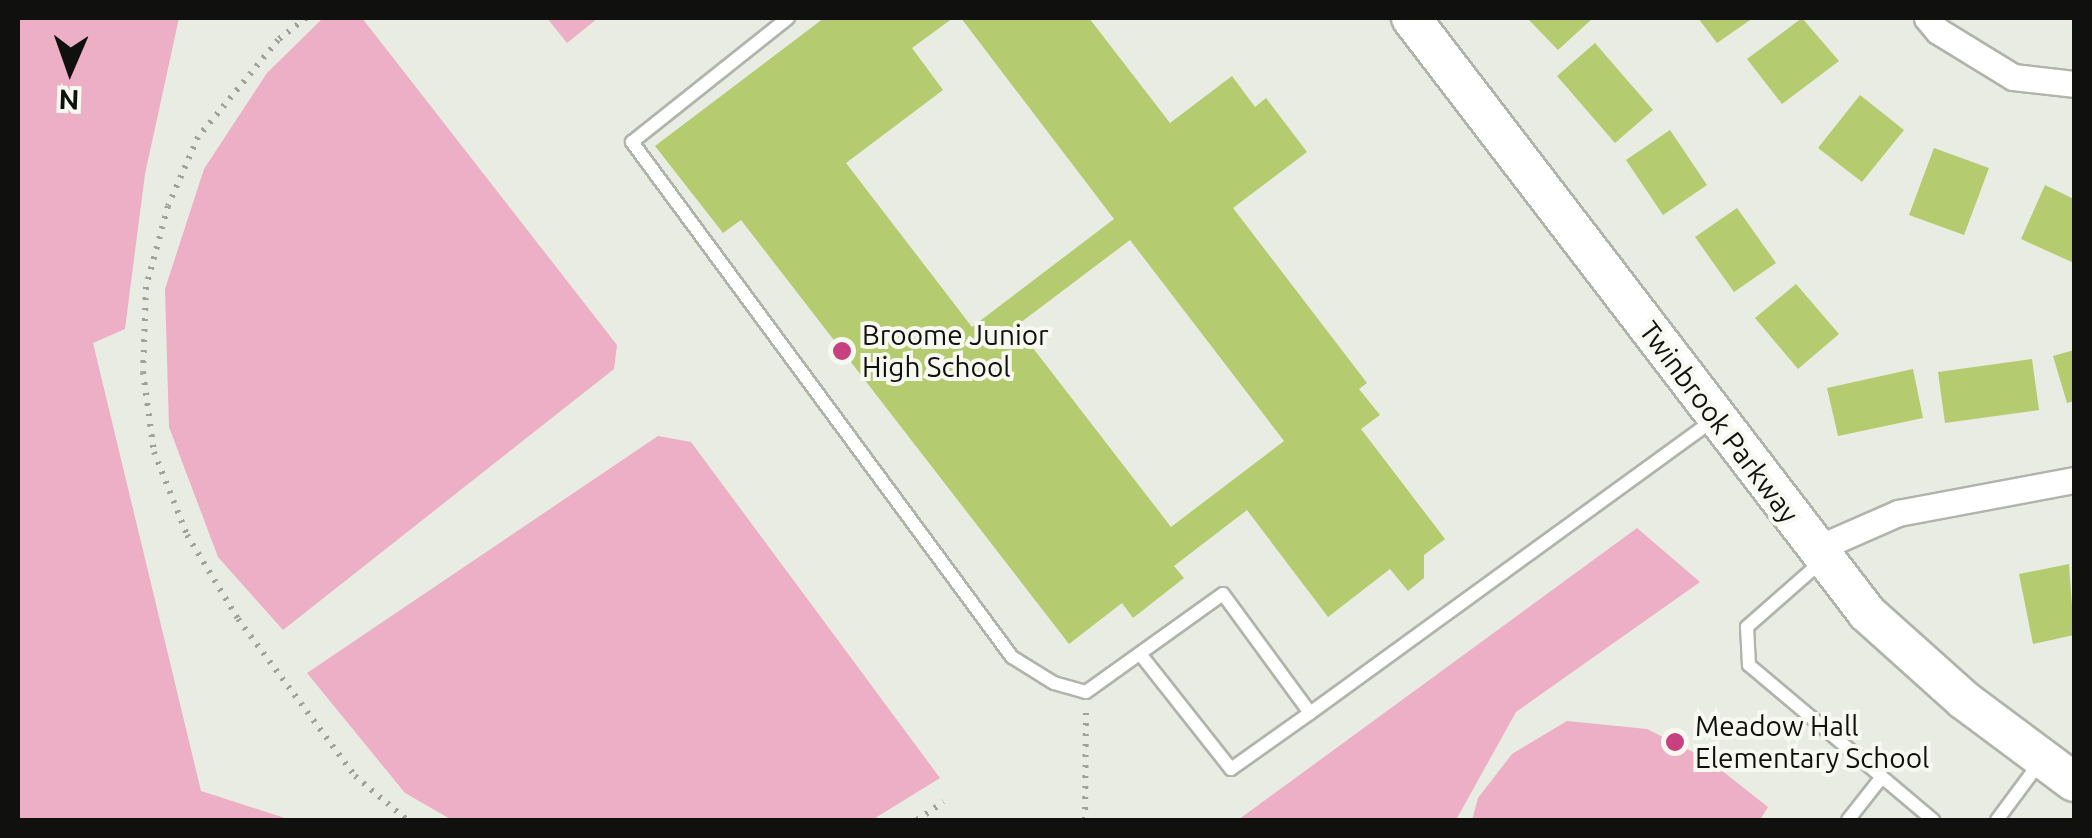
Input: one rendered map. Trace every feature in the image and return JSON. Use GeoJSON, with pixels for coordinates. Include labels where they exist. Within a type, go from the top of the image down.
{"type":"FeatureCollection","features":[{"type":"Feature","properties":{"kind":"street","name":"Twinbrook Parkway"},"geometry":{"type":"LineString","coordinates":[[1411,18],[1867,613],[1964,700],[2074,782]]}},
{"type":"Feature","properties":{"kind":"street"},"geometry":{"type":"LineString","coordinates":[[1927,18],[1938,32],[2013,77],[2074,84]]}},
{"type":"Feature","properties":{"kind":"street"},"geometry":{"type":"LineString","coordinates":[[1820,554],[1898,513],[2074,480]]}},
{"type":"Feature","properties":{"kind":"lane"},"geometry":{"type":"LineString","coordinates":[[788,18],[632,142],[1012,657],[1054,682],[1086,692],[1223,594],[1310,713]]}},
{"type":"Feature","properties":{"kind":"lane"},"geometry":{"type":"LineString","coordinates":[[1141,655],[1231,769],[1716,418]]}},
{"type":"Feature","properties":{"kind":"lane"},"geometry":{"type":"LineString","coordinates":[[1820,554],[1747,628],[1749,664],[1933,820]]}},
{"type":"Feature","properties":{"kind":"lane"},"geometry":{"type":"LineString","coordinates":[[1997,820],[2042,758]]}},
{"type":"Feature","properties":{"kind":"lane"},"geometry":{"type":"LineString","coordinates":[[1848,820],[1882,777]]}},
{"type":"Feature","properties":{"kind":"path"},"geometry":{"type":"LineString","coordinates":[[306,18],[278,40],[198,137],[168,206],[146,287],[143,372],[154,452],[187,535],[238,619],[355,776],[407,820]]}},
{"type":"Feature","properties":{"kind":"path"},"geometry":{"type":"LineString","coordinates":[[1085,820],[1086,692]]}},
{"type":"Feature","properties":{"kind":"path"},"geometry":{"type":"LineString","coordinates":[[917,820],[944,802]]}},
{"type":"Feature","properties":{"kind":"shaded area"},"geometry":{"type":"Polygon","coordinates":[[[18,18],[179,18],[145,174],[125,329],[93,343],[201,791],[291,820],[18,820],[18,18]]]}},
{"type":"Feature","properties":{"kind":"shaded area"},"geometry":{"type":"Polygon","coordinates":[[[323,18],[362,18],[617,345],[614,369],[283,630],[218,557],[169,427],[165,289],[204,169],[267,73],[323,18]]]}},
{"type":"Feature","properties":{"kind":"shaded area"},"geometry":{"type":"Polygon","coordinates":[[[547,18],[598,18],[567,43],[547,18]]]}},
{"type":"Feature","properties":{"kind":"shaded area"},"geometry":{"type":"Polygon","coordinates":[[[658,436],[691,442],[940,778],[872,820],[452,820],[405,793],[307,673],[658,436]]]}},
{"type":"Feature","properties":{"kind":"shaded area"},"geometry":{"type":"Polygon","coordinates":[[[1637,528],[1700,582],[1516,712],[1456,820],[1238,820],[1637,528]]]}},
{"type":"Feature","properties":{"kind":"shaded area"},"geometry":{"type":"Polygon","coordinates":[[[1567,721],[1647,729],[1707,759],[1768,807],[1760,820],[1472,820],[1478,798],[1512,754],[1567,721]]]}},
{"type":"Feature","properties":{"kind":"building"},"geometry":{"type":"Polygon","coordinates":[[[824,18],[953,18],[912,48],[943,90],[846,163],[972,327],[1114,219],[961,18],[1089,18],[1170,123],[1232,76],[1255,107],[1266,98],[1307,152],[1233,208],[1367,383],[1359,389],[1380,415],[1361,429],[1445,539],[1424,555],[1424,578],[1408,591],[1390,569],[1328,617],[1247,510],[1174,566],[1184,578],[1133,618],[1122,603],[1069,644],[741,220],[723,233],[655,146],[824,18]],[[1130,240],[1016,326],[1171,527],[1284,441],[1130,240]]]}},
{"type":"Feature","properties":{"kind":"building"},"geometry":{"type":"Polygon","coordinates":[[[1527,18],[1593,18],[1558,50],[1527,18]]]}},
{"type":"Feature","properties":{"kind":"building"},"geometry":{"type":"Polygon","coordinates":[[[1698,18],[1753,18],[1717,43],[1698,18]]]}},
{"type":"Feature","properties":{"kind":"building"},"geometry":{"type":"Polygon","coordinates":[[[1802,18],[1839,61],[1782,104],[1747,59],[1802,18]]]}},
{"type":"Feature","properties":{"kind":"building"},"geometry":{"type":"Polygon","coordinates":[[[1595,43],[1653,110],[1615,143],[1557,76],[1595,43]]]}},
{"type":"Feature","properties":{"kind":"building"},"geometry":{"type":"Polygon","coordinates":[[[1860,95],[1904,130],[1862,182],[1818,148],[1860,95]]]}},
{"type":"Feature","properties":{"kind":"building"},"geometry":{"type":"Polygon","coordinates":[[[1670,130],[1707,185],[1663,215],[1626,160],[1670,130]]]}},
{"type":"Feature","properties":{"kind":"building"},"geometry":{"type":"Polygon","coordinates":[[[1934,148],[1989,168],[1964,235],[1909,215],[1934,148]]]}},
{"type":"Feature","properties":{"kind":"building"},"geometry":{"type":"Polygon","coordinates":[[[2045,185],[2074,199],[2074,263],[2021,239],[2045,185]]]}},
{"type":"Feature","properties":{"kind":"building"},"geometry":{"type":"Polygon","coordinates":[[[1737,208],[1776,263],[1734,292],[1695,237],[1737,208]]]}},
{"type":"Feature","properties":{"kind":"building"},"geometry":{"type":"Polygon","coordinates":[[[1796,284],[1839,334],[1798,369],[1755,318],[1796,284]]]}},
{"type":"Feature","properties":{"kind":"building"},"geometry":{"type":"Polygon","coordinates":[[[2074,350],[2074,401],[2067,403],[2053,356],[2074,350]]]}},
{"type":"Feature","properties":{"kind":"building"},"geometry":{"type":"Polygon","coordinates":[[[2032,359],[2039,410],[1945,423],[1938,372],[2032,359]]]}},
{"type":"Feature","properties":{"kind":"building"},"geometry":{"type":"Polygon","coordinates":[[[1913,369],[1923,418],[1838,436],[1827,388],[1913,369]]]}},
{"type":"Feature","properties":{"kind":"building"},"geometry":{"type":"Polygon","coordinates":[[[2069,564],[2074,635],[2033,644],[2019,574],[2069,564]]]}},
{"type":"Feature","properties":{"kind":"place","name":"Broome Junior High School"},"geometry":{"type":"Point","coordinates":[842,351]}},
{"type":"Feature","properties":{"kind":"place","name":"Meadow Hall Elementary School"},"geometry":{"type":"Point","coordinates":[1675,742]}}]}
